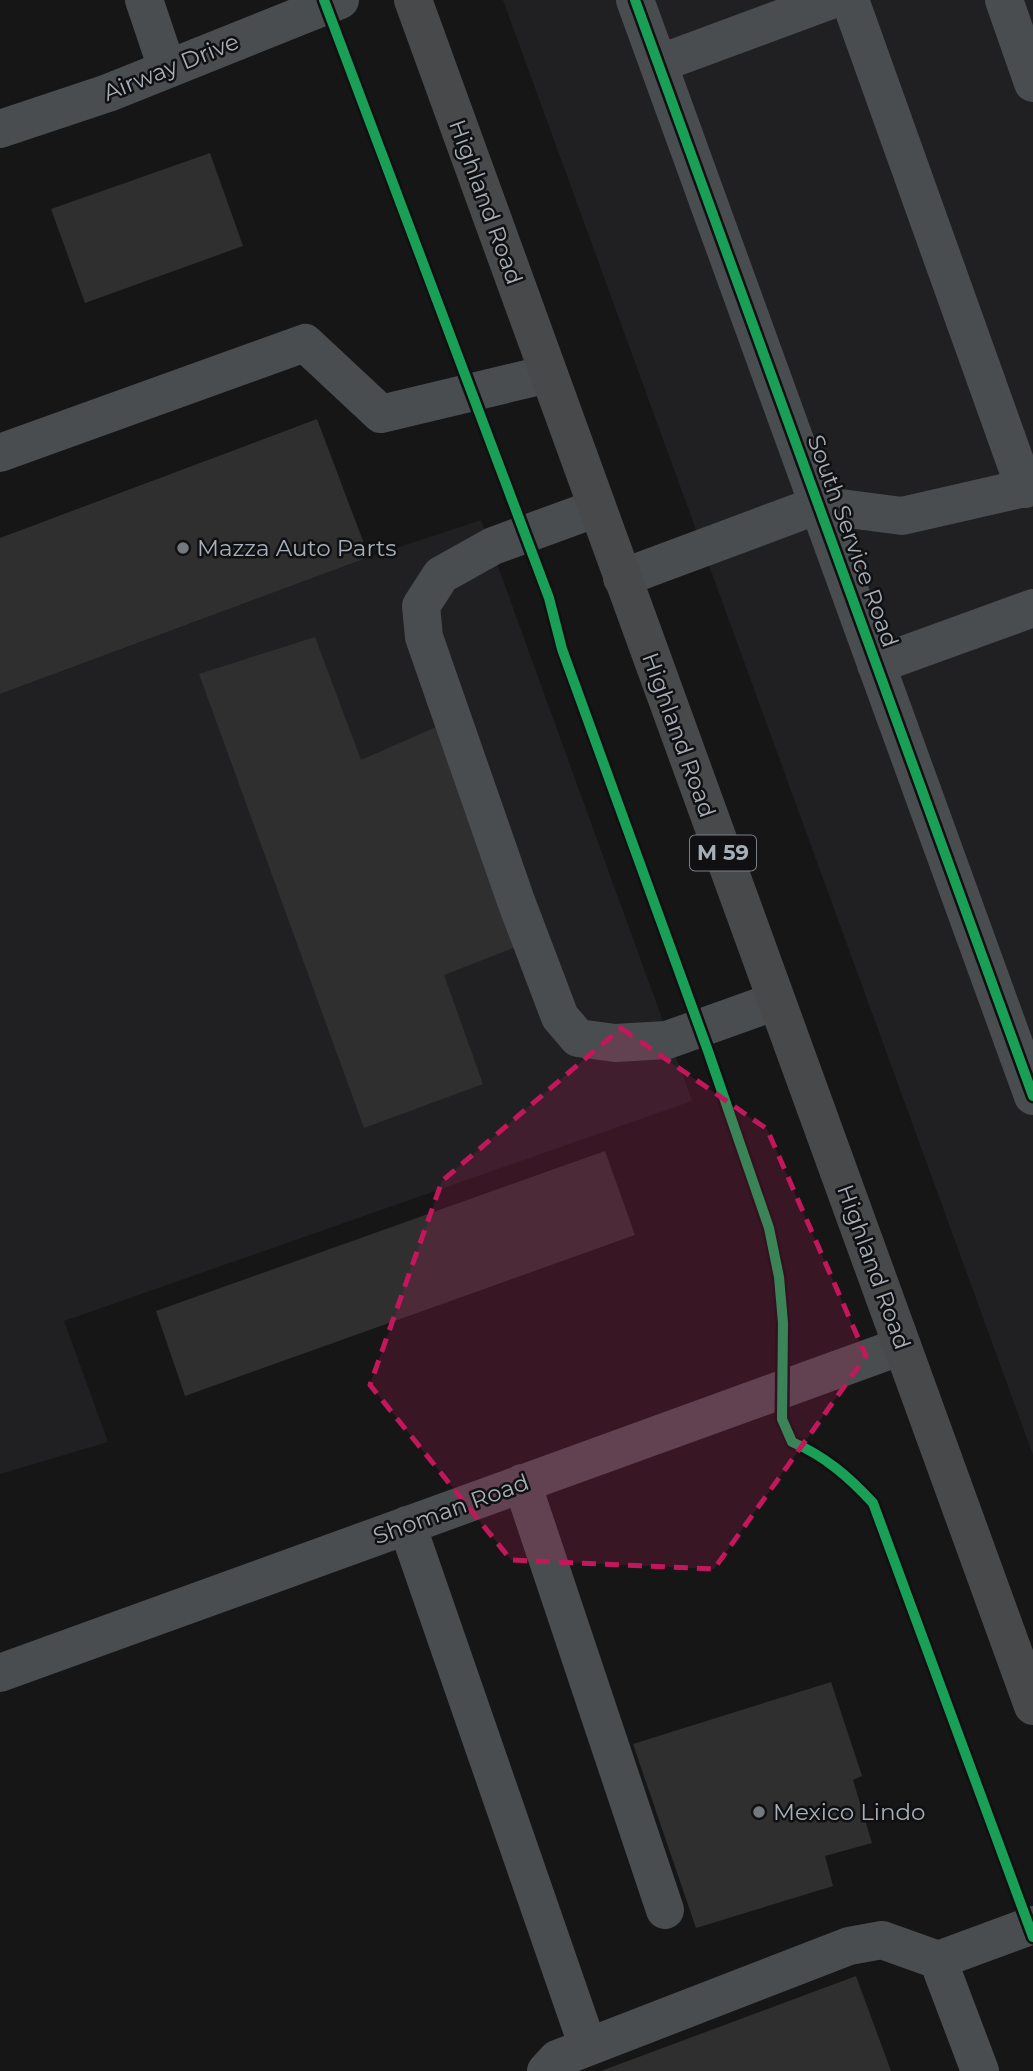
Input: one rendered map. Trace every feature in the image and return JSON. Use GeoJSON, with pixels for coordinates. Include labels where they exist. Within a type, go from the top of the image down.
{"type":"FeatureCollection","features":[{"type":"Feature","properties":{"kind":"highway","name":"Highland Road"},"geometry":{"type":"LineString","coordinates":[[412,0],[1033,1706]]}},
{"type":"Feature","properties":{"kind":"street"},"geometry":{"type":"LineString","coordinates":[[144,0],[167,68]]}},
{"type":"Feature","properties":{"kind":"street","name":"Airway Drive"},"geometry":{"type":"LineString","coordinates":[[0,129],[108,93],[340,0]]}},
{"type":"Feature","properties":{"kind":"street","name":"South Service Road"},"geometry":{"type":"LineString","coordinates":[[635,0],[1033,1096]]}},
{"type":"Feature","properties":{"kind":"street"},"geometry":{"type":"LineString","coordinates":[[658,64],[831,0]]}},
{"type":"Feature","properties":{"kind":"street"},"geometry":{"type":"LineString","coordinates":[[818,505],[902,516],[1029,487],[849,0]]}},
{"type":"Feature","properties":{"kind":"street"},"geometry":{"type":"LineString","coordinates":[[1004,0],[1033,83]]}},
{"type":"Feature","properties":{"kind":"street"},"geometry":{"type":"LineString","coordinates":[[0,453],[305,343],[382,414],[548,374]]}},
{"type":"Feature","properties":{"kind":"street","name":"South Service Road"},"geometry":{"type":"LineString","coordinates":[[622,578],[818,505]]}},
{"type":"Feature","properties":{"kind":"street"},"geometry":{"type":"LineString","coordinates":[[597,508],[493,545],[441,575],[421,606],[427,648],[516,901],[560,1017],[578,1038],[615,1043],[667,1040],[776,1001]]}},
{"type":"Feature","properties":{"kind":"street"},"geometry":{"type":"LineString","coordinates":[[876,665],[1033,608]]}},
{"type":"Feature","properties":{"kind":"street","name":"Shoman Road"},"geometry":{"type":"LineString","coordinates":[[0,1673],[902,1346]]}},
{"type":"Feature","properties":{"kind":"street"},"geometry":{"type":"LineString","coordinates":[[522,1483],[664,1910]]}},
{"type":"Feature","properties":{"kind":"street"},"geometry":{"type":"LineString","coordinates":[[407,1525],[588,2047]]}},
{"type":"Feature","properties":{"kind":"street"},"geometry":{"type":"LineString","coordinates":[[546,2071],[558,2059],[849,1946],[882,1940],[938,1960],[1033,1925]]}},
{"type":"Feature","properties":{"kind":"street"},"geometry":{"type":"LineString","coordinates":[[938,1960],[980,2071]]}},
{"type":"Feature","properties":{"kind":"highlighted area"},"geometry":{"type":"Polygon","coordinates":[[[621,1028],[767,1129],[866,1356],[714,1569],[511,1560],[370,1385],[442,1181],[621,1028]]]}},
{"type":"Feature","properties":{"kind":"shaded area"},"geometry":{"type":"Polygon","coordinates":[[[503,0],[1033,0],[1033,1455],[934,1183],[503,0]]]}},
{"type":"Feature","properties":{"kind":"shaded area"},"geometry":{"type":"Polygon","coordinates":[[[481,520],[692,1101],[64,1321],[108,1442],[0,1474],[0,694],[369,557],[481,520]]]}},
{"type":"Feature","properties":{"kind":"building"},"geometry":{"type":"Polygon","coordinates":[[[210,153],[243,246],[85,303],[51,209],[210,153]]]}},
{"type":"Feature","properties":{"kind":"building","name":"Mazza Auto Parts"},"geometry":{"type":"Polygon","coordinates":[[[317,419],[369,557],[0,694],[0,538],[317,419]]]}},
{"type":"Feature","properties":{"kind":"building"},"geometry":{"type":"Polygon","coordinates":[[[315,637],[361,760],[436,727],[518,946],[444,975],[483,1084],[364,1128],[199,674],[315,637]]]}},
{"type":"Feature","properties":{"kind":"building"},"geometry":{"type":"Polygon","coordinates":[[[605,1151],[635,1235],[185,1396],[156,1311],[605,1151]]]}},
{"type":"Feature","properties":{"kind":"building","name":"Mexico Lindo"},"geometry":{"type":"Polygon","coordinates":[[[831,1682],[862,1776],[853,1780],[872,1843],[825,1856],[833,1886],[696,1928],[633,1744],[831,1682]]]}},
{"type":"Feature","properties":{"kind":"building"},"geometry":{"type":"Polygon","coordinates":[[[856,1976],[891,2071],[601,2071],[856,1976]]]}},
{"type":"Feature","properties":{"kind":"cycle path"},"geometry":{"type":"LineString","coordinates":[[324,0],[549,598],[562,649],[708,1051],[769,1228],[779,1277],[783,1323],[782,1419],[792,1442],[836,1468],[873,1503],[1033,1937]]}},
{"type":"Feature","properties":{"kind":"cycle path"},"geometry":{"type":"LineString","coordinates":[[635,0],[1033,1096]]}},
{"type":"Feature","properties":{"kind":"place","name":"Mazza Auto Parts"},"geometry":{"type":"Point","coordinates":[183,548]}},
{"type":"Feature","properties":{"kind":"place","name":"Mexico Lindo"},"geometry":{"type":"Point","coordinates":[759,1812]}}]}
